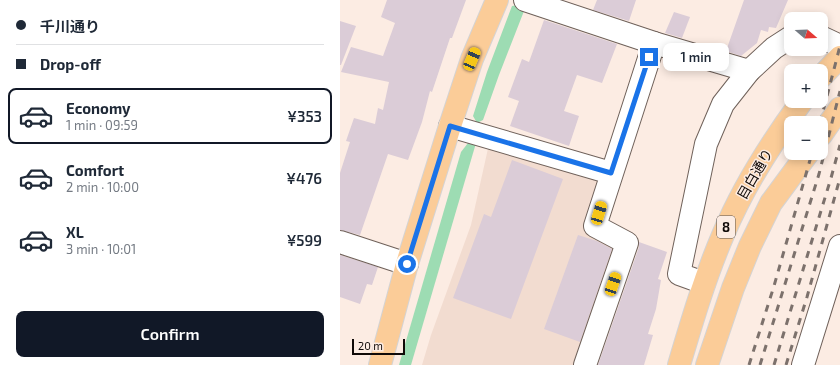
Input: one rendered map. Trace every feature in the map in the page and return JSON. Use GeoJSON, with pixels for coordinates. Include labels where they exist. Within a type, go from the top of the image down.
{"type":"FeatureCollection","features":[{"type":"Feature","properties":{"kind":"main road"},"geometry":{"type":"LineString","coordinates":[[380,365],[407,264],[450,126],[472,59],[497,0]]}},
{"type":"Feature","properties":{"kind":"main road"},"geometry":{"type":"LineString","coordinates":[[828,69],[840,56]]}},
{"type":"Feature","properties":{"kind":"main road","name":"目白通り"},"geometry":{"type":"LineString","coordinates":[[679,365],[704,283],[723,233],[750,180],[781,129],[797,108]]}},
{"type":"Feature","properties":{"kind":"main road"},"geometry":{"type":"LineString","coordinates":[[828,124],[840,108]]}},
{"type":"Feature","properties":{"kind":"main road","name":"目白通り"},"geometry":{"type":"LineString","coordinates":[[708,365],[733,288],[750,246],[771,203],[803,160]]}},
{"type":"Feature","properties":{"kind":"street"},"geometry":{"type":"LineString","coordinates":[[525,0],[654,43],[748,71]]}},
{"type":"Feature","properties":{"kind":"street"},"geometry":{"type":"LineString","coordinates":[[704,283],[679,274],[706,144],[723,104],[748,71],[784,41]]}},
{"type":"Feature","properties":{"kind":"street"},"geometry":{"type":"LineString","coordinates":[[828,41],[840,46]]}},
{"type":"Feature","properties":{"kind":"street"},"geometry":{"type":"LineString","coordinates":[[585,365],[627,243],[594,226],[654,43]]}},
{"type":"Feature","properties":{"kind":"street"},"geometry":{"type":"LineString","coordinates":[[450,126],[611,173]]}},
{"type":"Feature","properties":{"kind":"street"},"geometry":{"type":"LineString","coordinates":[[340,242],[407,264]]}},
{"type":"Feature","properties":{"kind":"street"},"geometry":{"type":"LineString","coordinates":[[803,365],[840,246]]}},
{"type":"Feature","properties":{"kind":"shaded area"},"geometry":{"type":"Polygon","coordinates":[[[489,144],[595,177],[601,186],[587,232],[618,248],[578,365],[422,365],[431,335],[471,225],[489,144]]]}},
{"type":"Feature","properties":{"kind":"green space"},"geometry":{"type":"Polygon","coordinates":[[[519,5],[524,11],[483,120],[477,123],[473,116],[487,72],[512,6],[519,5]]]}},
{"type":"Feature","properties":{"kind":"green space"},"geometry":{"type":"Polygon","coordinates":[[[468,143],[476,143],[411,365],[399,365],[461,152],[468,143]]]}},
{"type":"Feature","properties":{"kind":"building"},"geometry":{"type":"Polygon","coordinates":[[[387,0],[466,0],[452,38],[450,38],[432,92],[430,91],[422,122],[408,160],[388,154],[360,235],[340,230],[340,173],[350,142],[346,141],[354,118],[375,124],[378,108],[383,110],[389,82],[341,72],[351,47],[383,56],[395,23],[381,17],[387,0]]]}},
{"type":"Feature","properties":{"kind":"building"},"geometry":{"type":"Polygon","coordinates":[[[597,0],[636,0],[629,21],[593,10],[597,0]]]}},
{"type":"Feature","properties":{"kind":"building"},"geometry":{"type":"Polygon","coordinates":[[[744,0],[788,0],[776,28],[769,27],[768,32],[761,30],[757,43],[741,56],[726,51],[744,0]]]}},
{"type":"Feature","properties":{"kind":"building"},"geometry":{"type":"Polygon","coordinates":[[[674,12],[690,17],[682,38],[665,33],[674,12]]]}},
{"type":"Feature","properties":{"kind":"building"},"geometry":{"type":"Polygon","coordinates":[[[544,20],[617,44],[602,83],[577,75],[564,111],[579,116],[569,146],[510,126],[519,101],[508,97],[522,59],[529,62],[544,20]]]}},
{"type":"Feature","properties":{"kind":"building"},"geometry":{"type":"Polygon","coordinates":[[[340,21],[356,26],[341,65],[340,65],[340,21]]]}},
{"type":"Feature","properties":{"kind":"building"},"geometry":{"type":"Polygon","coordinates":[[[512,160],[563,179],[511,319],[453,298],[484,214],[491,217],[512,160]]]}},
{"type":"Feature","properties":{"kind":"building"},"geometry":{"type":"Polygon","coordinates":[[[578,235],[597,241],[612,249],[580,342],[544,329],[578,235]]]}},
{"type":"Feature","properties":{"kind":"building"},"geometry":{"type":"Polygon","coordinates":[[[639,242],[667,252],[658,279],[661,280],[656,309],[648,334],[653,335],[644,365],[598,365],[639,247],[639,242]]]}},
{"type":"Feature","properties":{"kind":"building"},"geometry":{"type":"Polygon","coordinates":[[[340,255],[378,267],[372,285],[367,284],[360,304],[340,297],[340,255]]]}},
{"type":"Feature","properties":{"kind":"railway"},"geometry":{"type":"LineString","coordinates":[[822,116],[840,46]]}},
{"type":"Feature","properties":{"kind":"railway"},"geometry":{"type":"LineString","coordinates":[[760,365],[819,174],[840,91]]}},
{"type":"Feature","properties":{"kind":"railway"},"geometry":{"type":"LineString","coordinates":[[774,365],[840,145]]}},
{"type":"Feature","properties":{"kind":"railway"},"geometry":{"type":"LineString","coordinates":[[749,365],[774,286],[810,160]]}},
{"type":"Feature","properties":{"kind":"railway"},"geometry":{"type":"LineString","coordinates":[[786,365],[807,297],[840,178]]}},
{"type":"Feature","properties":{"kind":"route"},"geometry":{"type":"LineString","coordinates":[[407,264],[450,126],[611,173],[649,57]]}}]}
